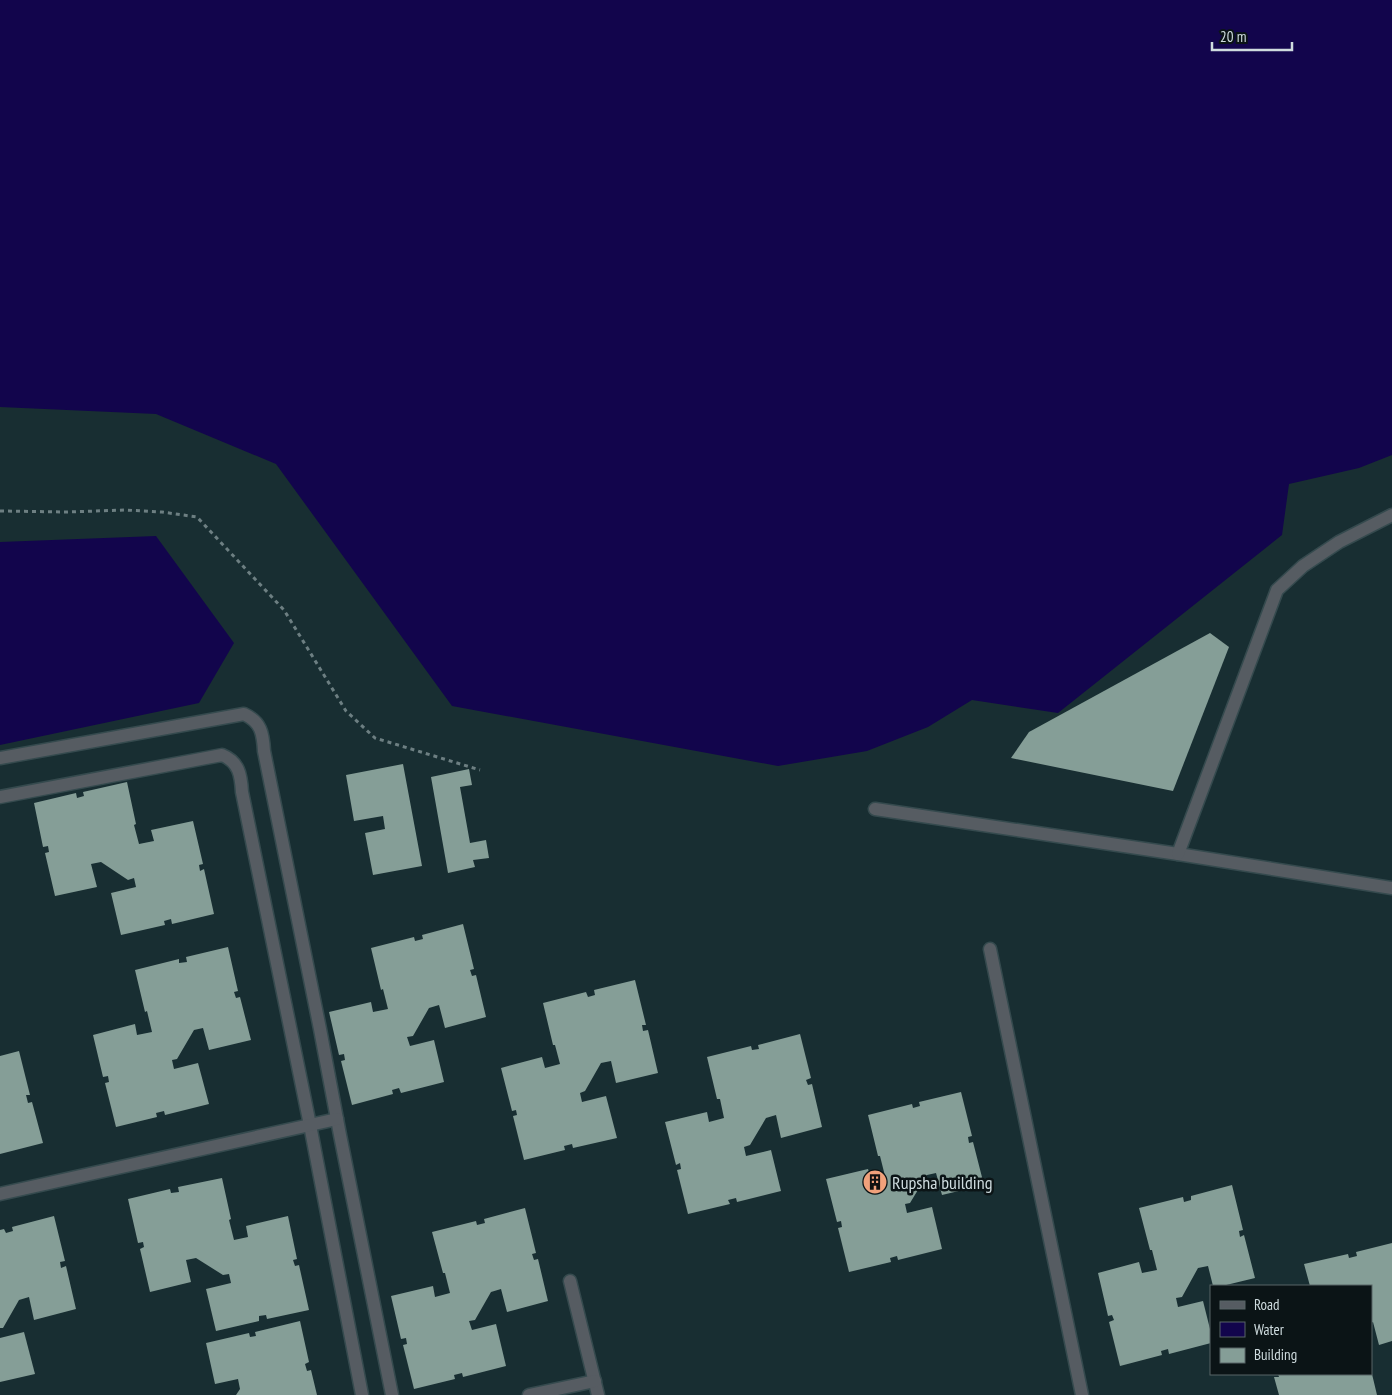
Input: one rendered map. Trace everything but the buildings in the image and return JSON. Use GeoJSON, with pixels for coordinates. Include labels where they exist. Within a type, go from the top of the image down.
{"type":"FeatureCollection","features":[{"type":"Feature","properties":{"kind":"street"},"geometry":{"type":"LineString","coordinates":[[1178,854],[1277,590],[1303,566],[1339,542],[1392,515]]}},
{"type":"Feature","properties":{"kind":"street"},"geometry":{"type":"LineString","coordinates":[[0,758],[244,714],[254,719],[263,736],[264,751],[392,1395]]}},
{"type":"Feature","properties":{"kind":"street"},"geometry":{"type":"LineString","coordinates":[[0,796],[222,755],[232,759],[241,777],[242,792],[310,1125],[362,1395]]}},
{"type":"Feature","properties":{"kind":"street"},"geometry":{"type":"LineString","coordinates":[[875,809],[1392,888]]}},
{"type":"Feature","properties":{"kind":"street"},"geometry":{"type":"LineString","coordinates":[[990,950],[1082,1395]]}},
{"type":"Feature","properties":{"kind":"street"},"geometry":{"type":"LineString","coordinates":[[0,1194],[337,1119]]}},
{"type":"Feature","properties":{"kind":"street"},"geometry":{"type":"LineString","coordinates":[[570,1281],[598,1395]]}},
{"type":"Feature","properties":{"kind":"street"},"geometry":{"type":"LineString","coordinates":[[529,1395],[595,1381]]}},
{"type":"Feature","properties":{"kind":"path"},"geometry":{"type":"LineString","coordinates":[[0,511],[67,512],[125,510],[162,512],[197,517],[284,610],[346,710],[375,738],[480,770]]}},
{"type":"Feature","properties":{"kind":"water"},"geometry":{"type":"Polygon","coordinates":[[[0,0],[1392,0],[1392,455],[1359,468],[1289,484],[1282,535],[1058,713],[972,700],[928,727],[867,751],[778,766],[452,706],[276,464],[156,414],[0,407],[0,0]]]}},
{"type":"Feature","properties":{"kind":"water"},"geometry":{"type":"Polygon","coordinates":[[[156,536],[234,643],[199,703],[0,745],[0,542],[156,536]]]}},
{"type":"Feature","properties":{"kind":"place","name":"Rupsha building"},"geometry":{"type":"Point","coordinates":[875,1182]}}]}
